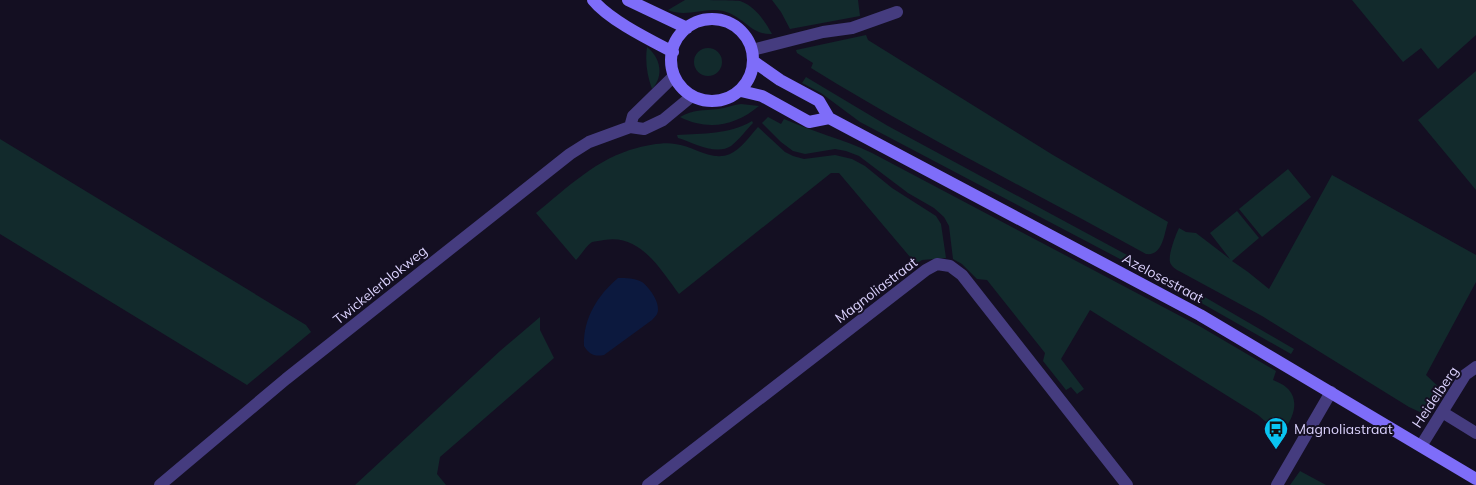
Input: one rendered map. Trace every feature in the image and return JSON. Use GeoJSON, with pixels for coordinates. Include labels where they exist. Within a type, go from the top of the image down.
{"type":"FeatureCollection","features":[{"type":"Feature","properties":{"kind":"street"},"geometry":{"type":"LineString","coordinates":[[594,0],[598,6],[627,26],[673,52]]}},
{"type":"Feature","properties":{"kind":"street"},"geometry":{"type":"LineString","coordinates":[[628,0],[687,28]]}},
{"type":"Feature","properties":{"kind":"street"},"geometry":{"type":"LineString","coordinates":[[752,56],[823,32],[852,28],[898,12]]}},
{"type":"Feature","properties":{"kind":"street"},"geometry":{"type":"LineString","coordinates":[[713,19],[735,26],[744,34],[752,56],[752,69],[748,81],[741,90],[730,98],[708,101],[692,96],[680,86],[674,76],[672,66],[673,52],[674,44],[687,28],[701,21],[713,19]]}},
{"type":"Feature","properties":{"kind":"street","name":"Azelosestraat"},"geometry":{"type":"LineString","coordinates":[[752,56],[780,80],[819,101],[829,118],[1200,315],[1476,479]]}},
{"type":"Feature","properties":{"kind":"street"},"geometry":{"type":"LineString","coordinates":[[630,127],[633,116],[674,76]]}},
{"type":"Feature","properties":{"kind":"street"},"geometry":{"type":"LineString","coordinates":[[741,90],[762,96],[809,122],[829,118]]}},
{"type":"Feature","properties":{"kind":"street","name":"Twickelerblokweg"},"geometry":{"type":"LineString","coordinates":[[160,485],[286,379],[570,154],[589,142],[630,127],[644,129],[663,120],[692,96]]}},
{"type":"Feature","properties":{"kind":"street","name":"Magnoliastraat"},"geometry":{"type":"LineString","coordinates":[[648,485],[926,270],[937,264],[950,266],[962,275],[1127,485]]}},
{"type":"Feature","properties":{"kind":"street","name":"Heidelberg"},"geometry":{"type":"LineString","coordinates":[[1421,446],[1465,375],[1476,366]]}},
{"type":"Feature","properties":{"kind":"street"},"geometry":{"type":"LineString","coordinates":[[1277,485],[1331,392]]}},
{"type":"Feature","properties":{"kind":"street"},"geometry":{"type":"LineString","coordinates":[[1442,412],[1476,432]]}},
{"type":"Feature","properties":{"kind":"green space"},"geometry":{"type":"Polygon","coordinates":[[[685,0],[740,1],[755,10],[772,34],[758,32],[730,13],[723,11],[709,10],[682,13],[668,10],[685,0]]]}},
{"type":"Feature","properties":{"kind":"green space"},"geometry":{"type":"Polygon","coordinates":[[[772,0],[858,0],[860,16],[790,29],[772,0]]]}},
{"type":"Feature","properties":{"kind":"green space"},"geometry":{"type":"Polygon","coordinates":[[[1352,0],[1476,0],[1476,35],[1438,69],[1421,48],[1403,62],[1352,0]]]}},
{"type":"Feature","properties":{"kind":"green space"},"geometry":{"type":"Polygon","coordinates":[[[866,35],[868,40],[1053,155],[1168,222],[1159,248],[1152,254],[1146,254],[977,163],[893,117],[811,68],[813,63],[797,53],[796,50],[866,35]]]}},
{"type":"Feature","properties":{"kind":"green space"},"geometry":{"type":"Polygon","coordinates":[[[647,47],[655,56],[659,67],[658,78],[652,89],[647,68],[647,47]]]}},
{"type":"Feature","properties":{"kind":"green space"},"geometry":{"type":"Polygon","coordinates":[[[708,48],[718,52],[722,62],[718,72],[708,76],[698,72],[694,62],[698,52],[708,48]]]}},
{"type":"Feature","properties":{"kind":"green space"},"geometry":{"type":"Polygon","coordinates":[[[1476,71],[1476,190],[1418,120],[1476,71]]]}},
{"type":"Feature","properties":{"kind":"green space"},"geometry":{"type":"Polygon","coordinates":[[[806,77],[888,126],[1203,296],[1294,349],[1291,354],[1175,288],[860,122],[821,93],[802,83],[806,77]]]}},
{"type":"Feature","properties":{"kind":"green space"},"geometry":{"type":"Polygon","coordinates":[[[741,104],[759,106],[740,118],[721,124],[701,124],[680,117],[694,111],[721,109],[741,104]]]}},
{"type":"Feature","properties":{"kind":"green space"},"geometry":{"type":"Polygon","coordinates":[[[768,117],[781,124],[784,119],[872,153],[1201,327],[1276,371],[1273,380],[1287,388],[1293,396],[1294,410],[1288,424],[1283,422],[1275,435],[1266,422],[1258,415],[1090,310],[1061,359],[1084,389],[1077,394],[1071,387],[1066,390],[1043,361],[1045,353],[987,280],[977,279],[962,264],[953,259],[949,226],[944,217],[859,156],[835,149],[805,154],[793,151],[762,123],[768,117]]]}},
{"type":"Feature","properties":{"kind":"green space"},"geometry":{"type":"Polygon","coordinates":[[[752,121],[753,123],[737,141],[725,149],[718,150],[704,147],[678,138],[677,135],[725,131],[743,126],[752,121]]]}},
{"type":"Feature","properties":{"kind":"green space"},"geometry":{"type":"Polygon","coordinates":[[[758,127],[785,152],[793,156],[804,159],[835,155],[852,159],[865,166],[892,188],[936,216],[941,224],[946,258],[922,260],[916,264],[839,173],[831,173],[679,294],[648,255],[628,242],[617,239],[592,242],[576,260],[536,213],[583,175],[622,153],[646,146],[671,143],[709,155],[723,156],[738,149],[758,127]]]}},
{"type":"Feature","properties":{"kind":"green space"},"geometry":{"type":"Polygon","coordinates":[[[0,139],[306,325],[311,332],[247,385],[0,234],[0,139]]]}},
{"type":"Feature","properties":{"kind":"green space"},"geometry":{"type":"Polygon","coordinates":[[[1288,169],[1311,197],[1262,237],[1239,209],[1288,169]]]}},
{"type":"Feature","properties":{"kind":"green space"},"geometry":{"type":"Polygon","coordinates":[[[1332,175],[1476,255],[1476,282],[1426,375],[1443,391],[1428,412],[1422,413],[1409,407],[1262,316],[1173,267],[1171,263],[1171,250],[1179,228],[1186,232],[1196,233],[1230,259],[1210,233],[1237,211],[1259,238],[1232,261],[1269,289],[1332,175]]]}},
{"type":"Feature","properties":{"kind":"green space"},"geometry":{"type":"Polygon","coordinates":[[[540,317],[540,330],[554,358],[440,457],[437,474],[446,485],[355,485],[500,351],[540,317]]]}},
{"type":"Feature","properties":{"kind":"green space"},"geometry":{"type":"Polygon","coordinates":[[[1300,471],[1326,485],[1290,485],[1300,471]]]}},
{"type":"Feature","properties":{"kind":"water"},"geometry":{"type":"Polygon","coordinates":[[[618,278],[633,279],[645,284],[658,306],[657,313],[652,320],[604,355],[597,356],[590,353],[584,346],[586,326],[598,300],[618,278]]]}},
{"type":"Feature","properties":{"kind":"place","name":"Magnoliastraat"},"geometry":{"type":"Point","coordinates":[1276,450]}}]}
